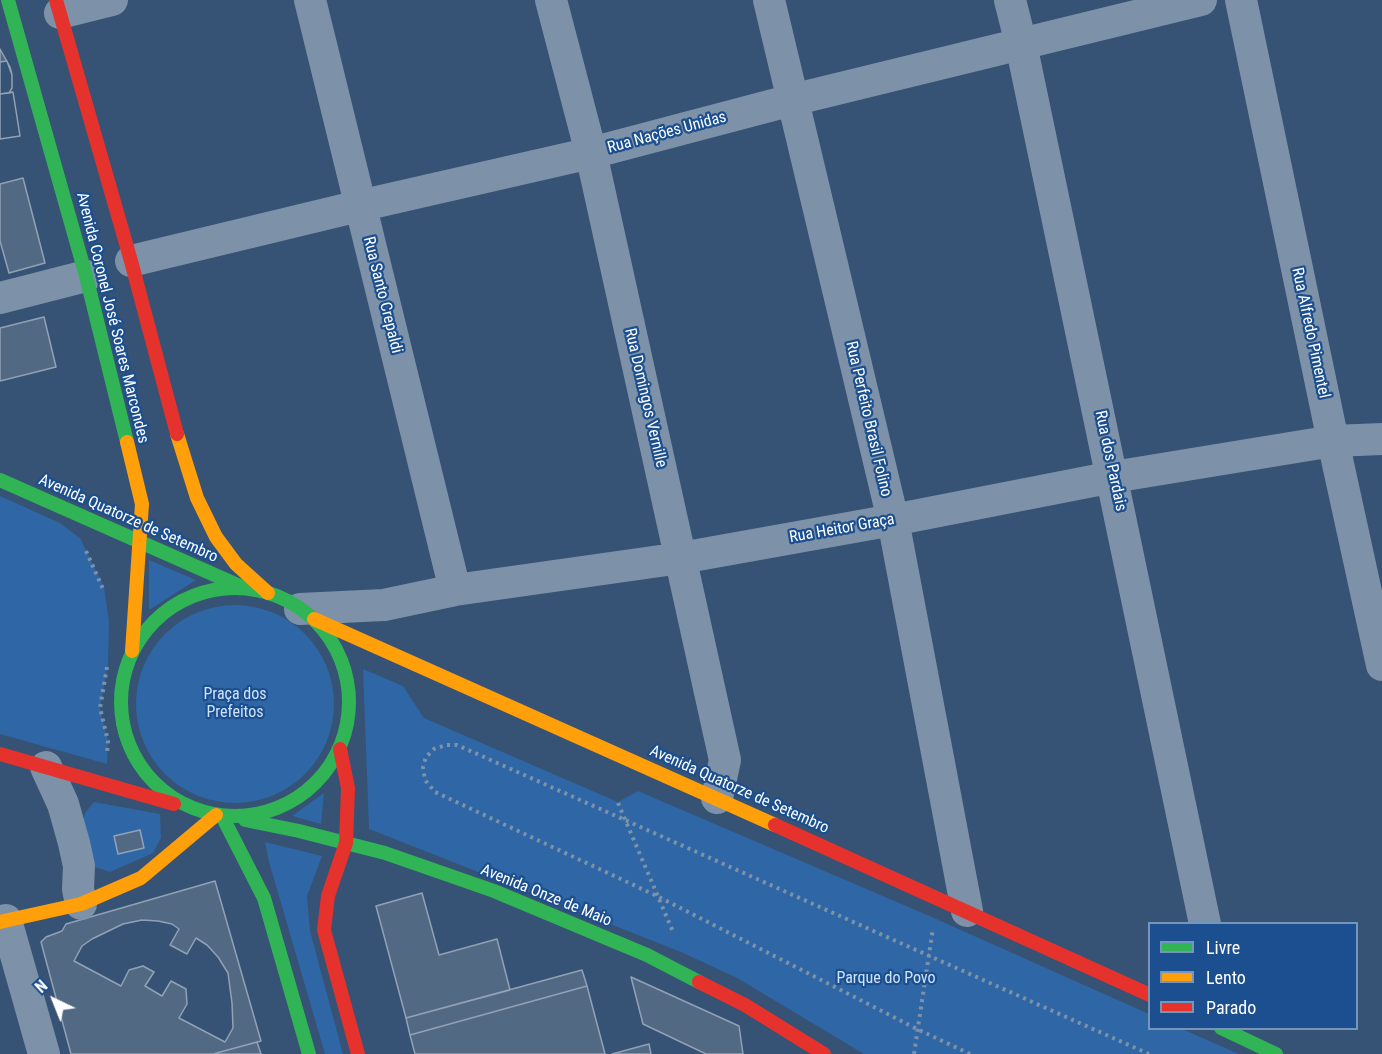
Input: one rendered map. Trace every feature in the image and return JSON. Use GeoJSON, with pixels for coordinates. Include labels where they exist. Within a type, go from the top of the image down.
{"type":"FeatureCollection","features":[{"type":"Feature","properties":{"kind":"main road","name":"Avenida Coronel José Soares Marcondes"},"geometry":{"type":"LineString","coordinates":[[8,0],[86,276],[142,504],[132,651]]}},
{"type":"Feature","properties":{"kind":"main road","name":"Avenida Coronel José Soares Marcondes"},"geometry":{"type":"LineString","coordinates":[[58,7],[131,261],[183,457],[197,498],[216,537],[236,564],[268,593]]}},
{"type":"Feature","properties":{"kind":"main road","name":"Avenida Quatorze de Setembro"},"geometry":{"type":"LineString","coordinates":[[0,480],[242,587]]}},
{"type":"Feature","properties":{"kind":"main road"},"geometry":{"type":"LineString","coordinates":[[268,593],[242,587],[190,597],[156,619],[132,651],[120,690],[123,730],[139,766],[166,795],[219,815],[274,810],[309,790],[340,749],[348,729],[349,702],[346,671],[329,635],[307,614]]}},
{"type":"Feature","properties":{"kind":"main road","name":"Avenida Quatorze de Setembro"},"geometry":{"type":"LineString","coordinates":[[268,593],[281,597],[307,614],[1148,995]]}},
{"type":"Feature","properties":{"kind":"main road"},"geometry":{"type":"LineString","coordinates":[[340,749],[348,788],[346,843],[328,896],[324,930],[358,1054]]}},
{"type":"Feature","properties":{"kind":"main road","name":"Avenida Onze de Maio"},"geometry":{"type":"LineString","coordinates":[[0,754],[219,815],[385,853],[494,891],[647,955],[745,1005],[824,1054]]}},
{"type":"Feature","properties":{"kind":"main road"},"geometry":{"type":"LineString","coordinates":[[3,921],[81,904],[141,878],[219,815]]}},
{"type":"Feature","properties":{"kind":"main road"},"geometry":{"type":"LineString","coordinates":[[219,815],[264,898],[309,1054]]}},
{"type":"Feature","properties":{"kind":"main road"},"geometry":{"type":"LineString","coordinates":[[1227,1030],[1276,1054]]}},
{"type":"Feature","properties":{"kind":"street"},"geometry":{"type":"LineString","coordinates":[[58,7],[112,0]]}},
{"type":"Feature","properties":{"kind":"street","name":"Rua Santo Crepaldi"},"geometry":{"type":"LineString","coordinates":[[310,0],[455,590]]}},
{"type":"Feature","properties":{"kind":"street","name":"Rua Domingos Vernille"},"geometry":{"type":"LineString","coordinates":[[551,0],[591,153],[725,760],[717,798]]}},
{"type":"Feature","properties":{"kind":"street","name":"Rua Perfeito Brasil Folino"},"geometry":{"type":"LineString","coordinates":[[770,0],[893,520],[967,911]]}},
{"type":"Feature","properties":{"kind":"street","name":"Rua dos Pardais"},"geometry":{"type":"LineString","coordinates":[[1010,0],[1022,44],[1205,922]]}},
{"type":"Feature","properties":{"kind":"street","name":"Rua Nações Unidas"},"geometry":{"type":"LineString","coordinates":[[131,261],[591,153],[792,100],[1201,0]]}},
{"type":"Feature","properties":{"kind":"street","name":"Rua Alfredo Pimentel"},"geometry":{"type":"LineString","coordinates":[[1241,0],[1382,665]]}},
{"type":"Feature","properties":{"kind":"street"},"geometry":{"type":"LineString","coordinates":[[0,298],[86,276]]}},
{"type":"Feature","properties":{"kind":"street","name":"Rua Heitor Graça"},"geometry":{"type":"LineString","coordinates":[[307,614],[384,605],[455,590],[681,558],[1113,477],[1333,441],[1382,439]]}},
{"type":"Feature","properties":{"kind":"street"},"geometry":{"type":"LineString","coordinates":[[46,766],[63,804],[74,843],[79,866],[78,889],[81,904]]}},
{"type":"Feature","properties":{"kind":"street"},"geometry":{"type":"LineString","coordinates":[[3,921],[44,1054]]}},
{"type":"Feature","properties":{"kind":"path"},"geometry":{"type":"LineString","coordinates":[[84,548],[104,587],[105,599]]}},
{"type":"Feature","properties":{"kind":"path"},"geometry":{"type":"LineString","coordinates":[[107,764],[108,741],[100,708],[108,664]]}},
{"type":"Feature","properties":{"kind":"path"},"geometry":{"type":"LineString","coordinates":[[970,1054],[657,896],[435,792],[426,780],[423,768],[426,757],[434,749],[457,745],[1149,1054]]}},
{"type":"Feature","properties":{"kind":"path"},"geometry":{"type":"LineString","coordinates":[[618,802],[677,942]]}},
{"type":"Feature","properties":{"kind":"path"},"geometry":{"type":"LineString","coordinates":[[914,1054],[934,918]]}},
{"type":"Feature","properties":{"kind":"green space"},"geometry":{"type":"Polygon","coordinates":[[[0,496],[60,523],[80,538],[104,587],[109,622],[108,664],[100,708],[108,741],[107,764],[0,734],[0,496]]]}},
{"type":"Feature","properties":{"kind":"green space"},"geometry":{"type":"Polygon","coordinates":[[[149,560],[196,580],[149,610],[149,560]]]}},
{"type":"Feature","properties":{"kind":"green space","name":"Praça dos Prefeitos"},"geometry":{"type":"Polygon","coordinates":[[[225,605],[245,605],[264,609],[282,617],[298,627],[312,641],[330,675],[334,704],[330,733],[322,751],[312,767],[298,781],[264,799],[245,803],[225,803],[206,799],[188,791],[172,781],[158,767],[140,733],[136,714],[136,694],[140,675],[148,657],[158,641],[172,627],[206,609],[225,605]]]}},
{"type":"Feature","properties":{"kind":"green space","name":"Parque do Povo"},"geometry":{"type":"Polygon","coordinates":[[[363,669],[403,686],[424,718],[618,802],[638,791],[934,918],[1148,1014],[1148,1030],[1184,1030],[1239,1054],[864,1054],[737,978],[681,952],[369,829],[363,669]]]}},
{"type":"Feature","properties":{"kind":"green space"},"geometry":{"type":"Polygon","coordinates":[[[324,793],[321,824],[292,816],[324,793]]]}},
{"type":"Feature","properties":{"kind":"green space"},"geometry":{"type":"Polygon","coordinates":[[[94,802],[160,814],[161,838],[153,853],[110,872],[95,867],[82,824],[85,813],[94,802]]]}},
{"type":"Feature","properties":{"kind":"green space"},"geometry":{"type":"Polygon","coordinates":[[[265,842],[322,856],[307,896],[310,931],[343,1054],[325,1054],[265,842]]]}},
{"type":"Feature","properties":{"kind":"building"},"geometry":{"type":"Polygon","coordinates":[[[0,49],[10,67],[12,88],[9,93],[0,94],[0,49]]]}},
{"type":"Feature","properties":{"kind":"building"},"geometry":{"type":"Polygon","coordinates":[[[7,61],[12,75],[12,88],[9,93],[13,92],[20,136],[0,139],[0,62],[7,61]]]}},
{"type":"Feature","properties":{"kind":"building"},"geometry":{"type":"Polygon","coordinates":[[[13,92],[20,136],[0,139],[0,94],[13,92]]]}},
{"type":"Feature","properties":{"kind":"building"},"geometry":{"type":"Polygon","coordinates":[[[23,178],[45,263],[9,273],[0,241],[0,184],[23,178]]]}},
{"type":"Feature","properties":{"kind":"building"},"geometry":{"type":"Polygon","coordinates":[[[44,317],[56,367],[0,381],[0,328],[44,317]]]}},
{"type":"Feature","properties":{"kind":"building"},"geometry":{"type":"Polygon","coordinates":[[[140,830],[144,848],[118,854],[114,836],[140,830]]]}},
{"type":"Feature","properties":{"kind":"building"},"geometry":{"type":"Polygon","coordinates":[[[215,881],[261,1041],[213,1054],[71,1054],[41,942],[46,937],[62,931],[66,924],[215,881]]]}},
{"type":"Feature","properties":{"kind":"building"},"geometry":{"type":"Polygon","coordinates":[[[422,893],[439,955],[497,939],[510,990],[406,1018],[376,906],[422,893]]]}},
{"type":"Feature","properties":{"kind":"building"},"geometry":{"type":"Polygon","coordinates":[[[142,920],[172,924],[179,929],[170,945],[187,954],[196,938],[207,945],[218,957],[228,973],[232,1003],[233,1028],[225,1042],[179,1018],[187,1004],[186,989],[171,981],[162,996],[145,986],[154,972],[143,966],[129,970],[121,986],[74,961],[82,946],[92,939],[123,924],[142,920]]]}},
{"type":"Feature","properties":{"kind":"building"},"geometry":{"type":"Polygon","coordinates":[[[582,970],[587,986],[410,1035],[406,1018],[582,970]]]}},
{"type":"Feature","properties":{"kind":"building"},"geometry":{"type":"Polygon","coordinates":[[[631,977],[739,1026],[743,1054],[706,1054],[643,1024],[631,977]]]}},
{"type":"Feature","properties":{"kind":"building"},"geometry":{"type":"Polygon","coordinates":[[[587,986],[605,1054],[415,1054],[410,1035],[587,986]]]}},
{"type":"Feature","properties":{"kind":"building"},"geometry":{"type":"Polygon","coordinates":[[[257,1042],[261,1054],[213,1054],[257,1042]]]}},
{"type":"Feature","properties":{"kind":"building"},"geometry":{"type":"Polygon","coordinates":[[[649,1044],[651,1054],[612,1054],[649,1044]]]}},
{"type":"Feature","properties":{"kind":"traffic: fast"},"geometry":{"type":"LineString","coordinates":[[8,0],[86,276],[127,442]]}},
{"type":"Feature","properties":{"kind":"traffic: fast"},"geometry":{"type":"LineString","coordinates":[[0,480],[242,587]]}},
{"type":"Feature","properties":{"kind":"traffic: fast"},"geometry":{"type":"LineString","coordinates":[[235,588],[257,590],[279,597],[298,607],[316,621],[330,639],[340,658],[347,680],[349,702],[347,724],[340,746],[330,765],[316,783],[298,797],[279,807],[257,814],[235,816],[213,814],[191,807],[172,797],[154,783],[140,765],[130,746],[123,724],[121,702],[123,680],[130,658],[140,639],[154,621],[172,607],[191,597],[213,590],[235,588]]}},
{"type":"Feature","properties":{"kind":"traffic: fast"},"geometry":{"type":"LineString","coordinates":[[222,816],[264,898],[309,1054]]}},
{"type":"Feature","properties":{"kind":"traffic: fast"},"geometry":{"type":"LineString","coordinates":[[245,820],[385,853],[494,891],[647,955],[699,982]]}},
{"type":"Feature","properties":{"kind":"traffic: fast"},"geometry":{"type":"LineString","coordinates":[[1225,1030],[1276,1054]]}},
{"type":"Feature","properties":{"kind":"traffic: slow"},"geometry":{"type":"LineString","coordinates":[[177,434],[197,498],[216,537],[236,564],[268,593]]}},
{"type":"Feature","properties":{"kind":"traffic: slow"},"geometry":{"type":"LineString","coordinates":[[127,442],[142,504],[132,651]]}},
{"type":"Feature","properties":{"kind":"traffic: slow"},"geometry":{"type":"LineString","coordinates":[[314,619],[775,825]]}},
{"type":"Feature","properties":{"kind":"traffic: slow"},"geometry":{"type":"LineString","coordinates":[[0,922],[81,904],[141,878],[216,815]]}},
{"type":"Feature","properties":{"kind":"traffic: jam"},"geometry":{"type":"LineString","coordinates":[[56,0],[131,261],[177,434]]}},
{"type":"Feature","properties":{"kind":"traffic: jam"},"geometry":{"type":"LineString","coordinates":[[340,749],[348,788],[346,843],[328,896],[324,930],[358,1054]]}},
{"type":"Feature","properties":{"kind":"traffic: jam"},"geometry":{"type":"LineString","coordinates":[[0,754],[174,804]]}},
{"type":"Feature","properties":{"kind":"traffic: jam"},"geometry":{"type":"LineString","coordinates":[[775,825],[1148,994]]}},
{"type":"Feature","properties":{"kind":"traffic: jam"},"geometry":{"type":"LineString","coordinates":[[699,982],[745,1005],[824,1054]]}}]}
